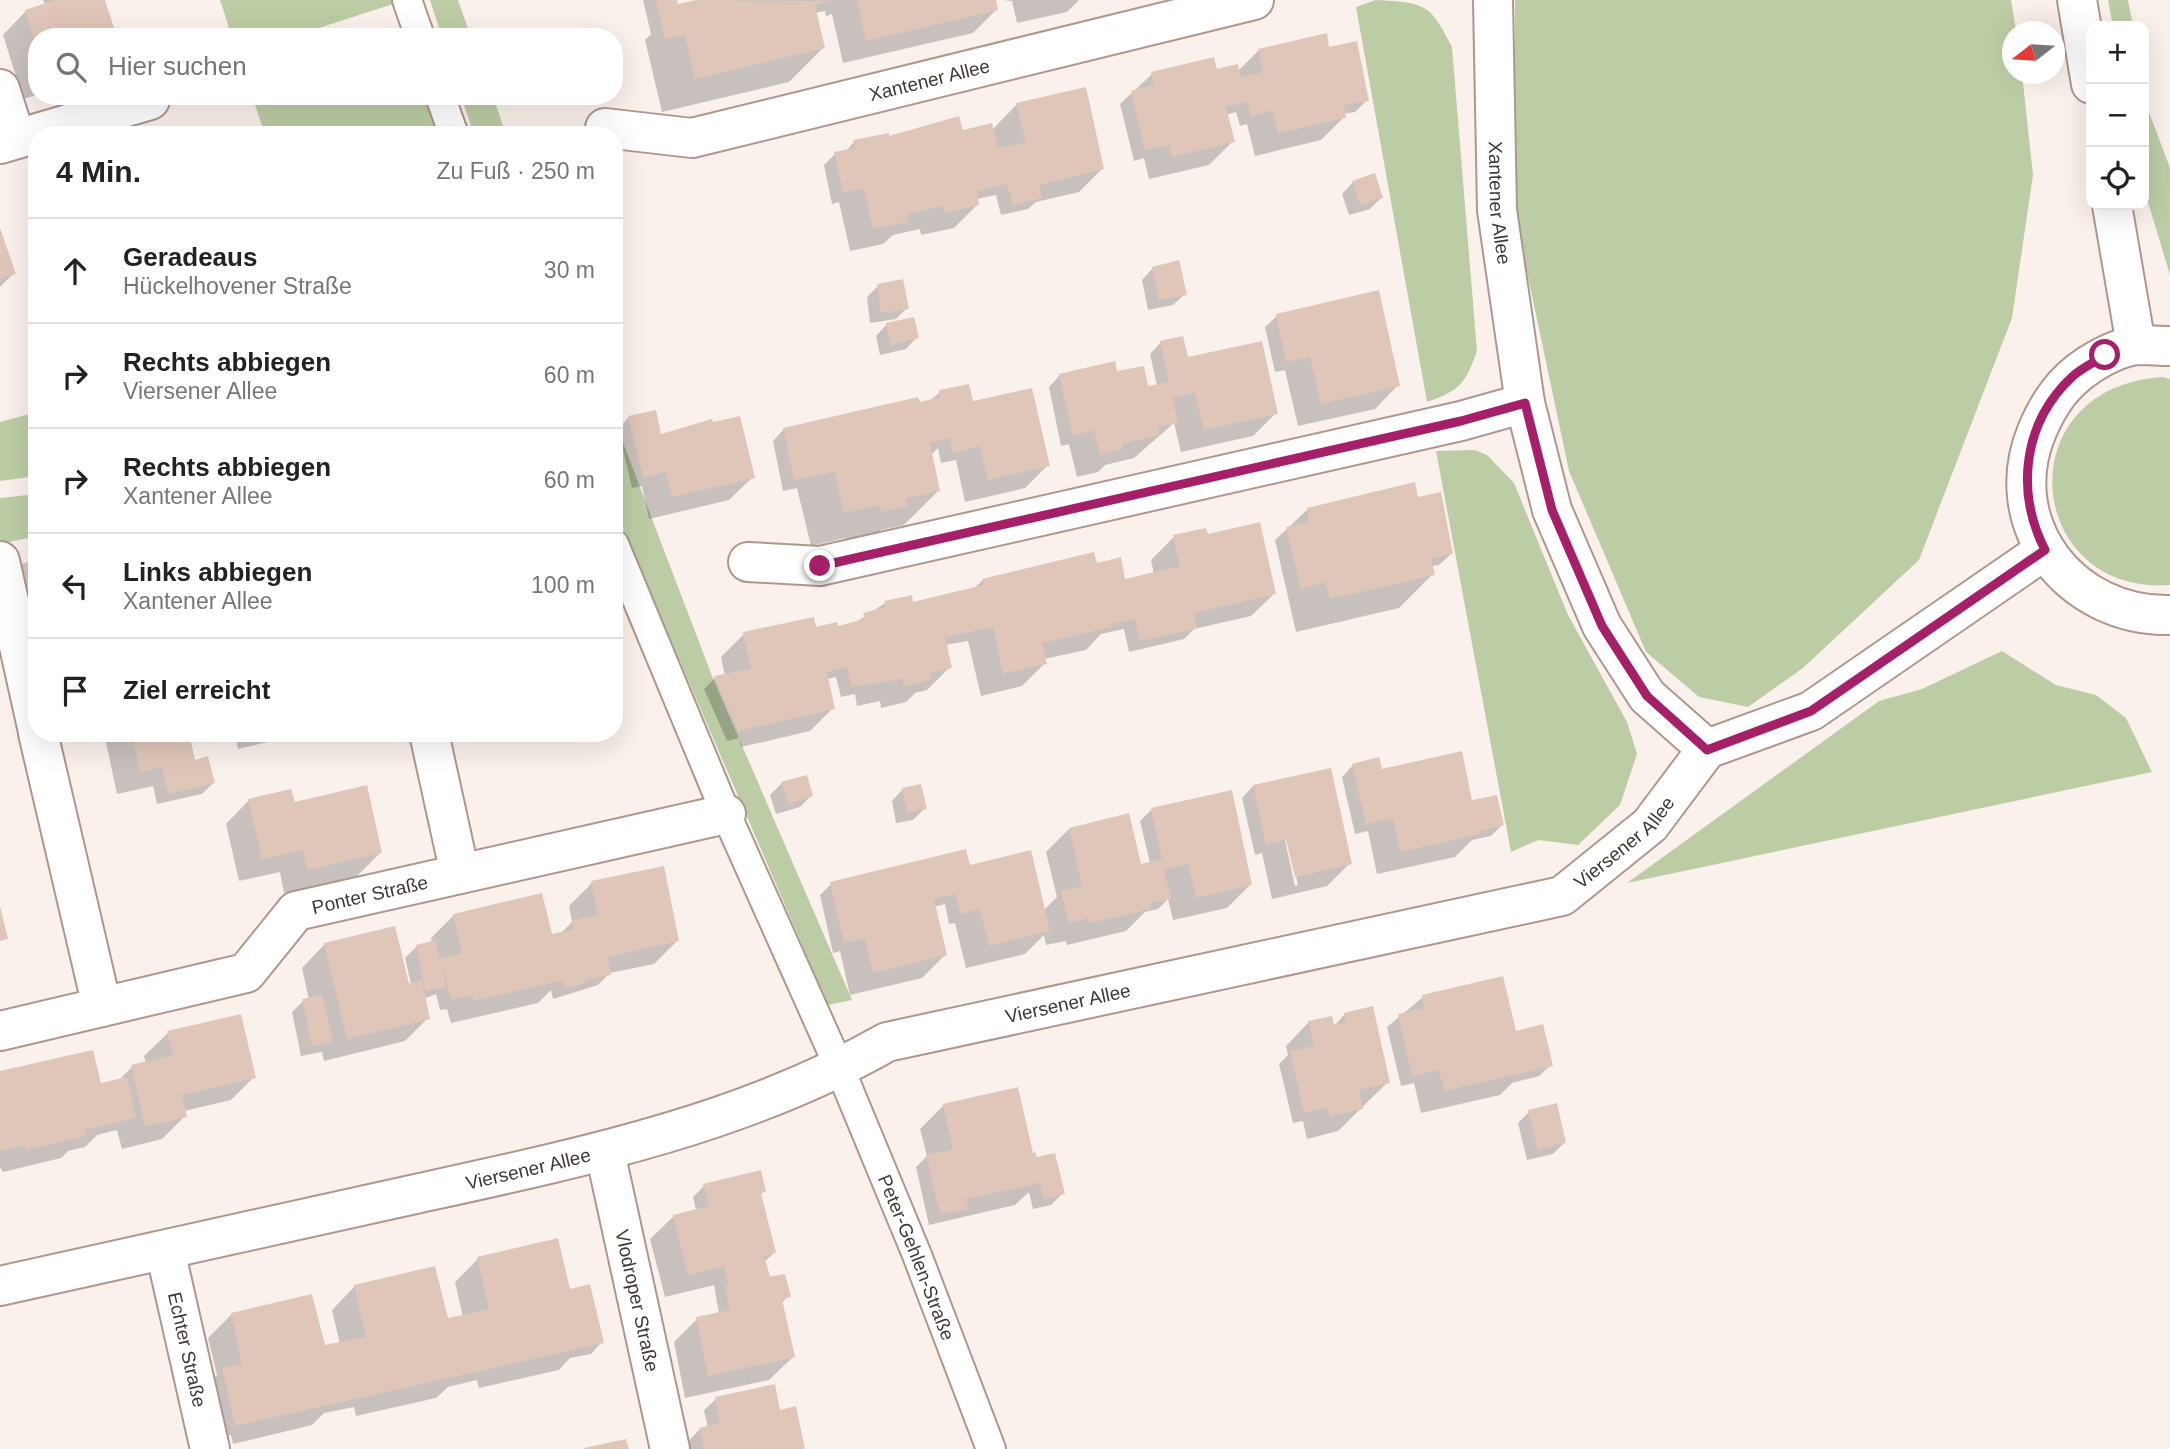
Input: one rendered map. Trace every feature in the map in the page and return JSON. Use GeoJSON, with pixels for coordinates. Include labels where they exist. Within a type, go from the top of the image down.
{"type":"FeatureCollection","features":[{"type":"Feature","properties":{"kind":"street","name":"Xantener Allee"},"geometry":{"type":"LineString","coordinates":[[623,130],[692,138],[1254,0]]}},
{"type":"Feature","properties":{"kind":"street","name":"Xantener Allee"},"geometry":{"type":"LineString","coordinates":[[1493,0],[1497,210],[1525,403],[1552,510],[1602,626],[1647,696],[1707,750]]}},
{"type":"Feature","properties":{"kind":"street"},"geometry":{"type":"LineString","coordinates":[[2077,0],[2086,53]]}},
{"type":"Feature","properties":{"kind":"street"},"geometry":{"type":"LineString","coordinates":[[0,89],[8,141],[28,135]]}},
{"type":"Feature","properties":{"kind":"street"},"geometry":{"type":"LineString","coordinates":[[60,126],[133,105]]}},
{"type":"Feature","properties":{"kind":"street"},"geometry":{"type":"LineString","coordinates":[[2113,210],[2153,346],[2105,355],[2074,375],[2049,403],[2028,452],[2025,479],[2029,510],[2045,550],[2074,584],[2119,609],[2150,615],[2170,615]]}},
{"type":"Feature","properties":{"kind":"street"},"geometry":{"type":"LineString","coordinates":[[748,562],[820,566],[1461,421],[1525,403]]}},
{"type":"Feature","properties":{"kind":"street"},"geometry":{"type":"LineString","coordinates":[[1707,750],[1811,711],[2045,550]]}},
{"type":"Feature","properties":{"kind":"street"},"geometry":{"type":"LineString","coordinates":[[0,561],[28,687]]}},
{"type":"Feature","properties":{"kind":"street"},"geometry":{"type":"LineString","coordinates":[[40,742],[102,1007]]}},
{"type":"Feature","properties":{"kind":"street"},"geometry":{"type":"LineString","coordinates":[[431,742],[460,874]]}},
{"type":"Feature","properties":{"kind":"street","name":"Viersener Allee"},"geometry":{"type":"LineString","coordinates":[[0,1286],[605,1152],[727,1115],[840,1069],[887,1042],[1562,896],[1650,825],[1707,750]]}},
{"type":"Feature","properties":{"kind":"street","name":"Ponter Straße"},"geometry":{"type":"LineString","coordinates":[[0,1031],[246,973],[296,911],[726,814]]}},
{"type":"Feature","properties":{"kind":"street","name":"Vlodroper Straße"},"geometry":{"type":"LineString","coordinates":[[605,1152],[670,1449]]}},
{"type":"Feature","properties":{"kind":"street","name":"Echter Straße"},"geometry":{"type":"LineString","coordinates":[[165,1250],[210,1449]]}},
{"type":"Feature","properties":{"kind":"lane"},"geometry":{"type":"LineString","coordinates":[[407,0],[417,28]]}},
{"type":"Feature","properties":{"kind":"lane"},"geometry":{"type":"LineString","coordinates":[[443,105],[451,126]]}},
{"type":"Feature","properties":{"kind":"lane","name":"Peter-Gehlen-Straße"},"geometry":{"type":"LineString","coordinates":[[623,566],[726,814],[840,1069],[917,1255],[991,1449]]}},
{"type":"Feature","properties":{"kind":"green space"},"geometry":{"type":"Polygon","coordinates":[[[220,0],[392,0],[393,4],[319,28],[229,28],[220,0]]]}},
{"type":"Feature","properties":{"kind":"green space"},"geometry":{"type":"Polygon","coordinates":[[[430,0],[458,0],[468,28],[439,28],[430,0]]]}},
{"type":"Feature","properties":{"kind":"green space"},"geometry":{"type":"Polygon","coordinates":[[[1376,0],[1405,2],[1424,8],[1438,22],[1452,47],[1477,351],[1460,384],[1447,394],[1427,402],[1356,7],[1376,0]]]}},
{"type":"Feature","properties":{"kind":"green space"},"geometry":{"type":"Polygon","coordinates":[[[1515,0],[2011,0],[2014,21],[2002,21],[2002,84],[2023,84],[2033,175],[2012,318],[1919,560],[1803,668],[1748,707],[1699,697],[1646,652],[1569,471],[1515,215],[1515,0]]]}},
{"type":"Feature","properties":{"kind":"green space"},"geometry":{"type":"Polygon","coordinates":[[[2108,0],[2128,0],[2132,21],[2112,21],[2108,0]]]}},
{"type":"Feature","properties":{"kind":"green space"},"geometry":{"type":"Polygon","coordinates":[[[255,105],[428,105],[436,126],[262,126],[255,105]]]}},
{"type":"Feature","properties":{"kind":"green space"},"geometry":{"type":"Polygon","coordinates":[[[464,105],[496,105],[503,126],[471,126],[464,105]]]}},
{"type":"Feature","properties":{"kind":"green space"},"geometry":{"type":"Polygon","coordinates":[[[2149,112],[2170,168],[2170,275],[2149,206],[2149,112]]]}},
{"type":"Feature","properties":{"kind":"green space"},"geometry":{"type":"Polygon","coordinates":[[[2163,377],[2170,379],[2170,585],[2122,580],[2085,559],[2062,527],[2052,489],[2057,450],[2077,415],[2112,389],[2163,377]]]}},
{"type":"Feature","properties":{"kind":"green space"},"geometry":{"type":"Polygon","coordinates":[[[28,414],[28,477],[0,481],[0,422],[28,414]]]}},
{"type":"Feature","properties":{"kind":"green space"},"geometry":{"type":"Polygon","coordinates":[[[623,443],[712,676],[852,1000],[828,1005],[623,529],[623,443]]]}},
{"type":"Feature","properties":{"kind":"green space"},"geometry":{"type":"Polygon","coordinates":[[[1475,450],[1487,455],[1514,483],[1568,615],[1627,722],[1637,754],[1620,805],[1578,845],[1538,840],[1511,852],[1436,451],[1475,450]]]}},
{"type":"Feature","properties":{"kind":"green space"},"geometry":{"type":"Polygon","coordinates":[[[28,495],[28,538],[0,544],[0,498],[28,495]]]}},
{"type":"Feature","properties":{"kind":"green space"},"geometry":{"type":"Polygon","coordinates":[[[2002,651],[2056,685],[2096,695],[2126,718],[2152,772],[1627,883],[1879,701],[1922,689],[2002,651]]]}},
{"type":"Feature","properties":{"kind":"building"},"geometry":{"type":"Polygon","coordinates":[[[55,0],[105,0],[114,28],[30,28],[25,10],[55,0]]]}},
{"type":"Feature","properties":{"kind":"building"},"geometry":{"type":"Polygon","coordinates":[[[656,0],[677,0],[678,4],[696,0],[833,1],[815,5],[825,48],[695,79],[685,35],[665,39],[656,0]]]}},
{"type":"Feature","properties":{"kind":"building"},"geometry":{"type":"Polygon","coordinates":[[[857,0],[996,0],[998,10],[866,41],[857,0]]]}},
{"type":"Feature","properties":{"kind":"building"},"geometry":{"type":"Polygon","coordinates":[[[1327,33],[1329,47],[1357,41],[1369,101],[1344,105],[1346,118],[1278,133],[1272,111],[1251,116],[1248,102],[1226,107],[1235,142],[1172,157],[1169,145],[1145,150],[1131,91],[1154,85],[1151,72],[1214,57],[1217,69],[1238,64],[1241,77],[1263,72],[1258,49],[1327,33]]]}},
{"type":"Feature","properties":{"kind":"building"},"geometry":{"type":"Polygon","coordinates":[[[1086,87],[1104,169],[1039,185],[1042,198],[1013,205],[1007,184],[977,191],[979,205],[944,213],[943,206],[907,214],[908,222],[873,229],[864,188],[843,193],[834,152],[855,148],[853,140],[889,133],[889,136],[959,116],[963,130],[992,123],[998,148],[1026,142],[1016,103],[1086,87]]]}},
{"type":"Feature","properties":{"kind":"building"},"geometry":{"type":"Polygon","coordinates":[[[1375,173],[1383,198],[1360,205],[1352,181],[1375,173]]]}},
{"type":"Feature","properties":{"kind":"building"},"geometry":{"type":"Polygon","coordinates":[[[0,228],[16,274],[0,279],[0,228]]]}},
{"type":"Feature","properties":{"kind":"building"},"geometry":{"type":"Polygon","coordinates":[[[1179,260],[1187,295],[1159,300],[1152,267],[1179,260]]]}},
{"type":"Feature","properties":{"kind":"building"},"geometry":{"type":"Polygon","coordinates":[[[903,279],[909,309],[881,313],[877,284],[903,279]]]}},
{"type":"Feature","properties":{"kind":"building"},"geometry":{"type":"Polygon","coordinates":[[[1379,290],[1400,386],[1321,404],[1310,357],[1286,362],[1276,314],[1379,290]]]}},
{"type":"Feature","properties":{"kind":"building"},"geometry":{"type":"Polygon","coordinates":[[[914,317],[919,338],[891,345],[886,323],[914,317]]]}},
{"type":"Feature","properties":{"kind":"building"},"geometry":{"type":"Polygon","coordinates":[[[1183,336],[1188,357],[1262,341],[1278,414],[1204,430],[1195,393],[1173,398],[1178,423],[1158,427],[1160,435],[1122,444],[1123,449],[1100,455],[1094,430],[1073,436],[1059,374],[1115,361],[1117,371],[1144,366],[1148,386],[1169,382],[1160,341],[1183,336]]]}},
{"type":"Feature","properties":{"kind":"building"},"geometry":{"type":"Polygon","coordinates":[[[969,384],[973,401],[1032,388],[1050,466],[988,480],[980,446],[952,453],[950,438],[930,443],[940,491],[905,499],[907,506],[882,512],[879,505],[844,513],[835,472],[794,480],[783,428],[918,397],[920,402],[940,397],[939,390],[969,384]]]}},
{"type":"Feature","properties":{"kind":"building"},"geometry":{"type":"Polygon","coordinates":[[[656,410],[661,434],[712,419],[713,422],[740,416],[755,478],[672,497],[666,472],[643,478],[628,416],[656,410]]]}},
{"type":"Feature","properties":{"kind":"building"},"geometry":{"type":"Polygon","coordinates":[[[1415,482],[1418,497],[1441,492],[1453,554],[1431,558],[1435,575],[1330,599],[1325,582],[1301,589],[1286,527],[1309,522],[1307,508],[1415,482]]]}},
{"type":"Feature","properties":{"kind":"building"},"geometry":{"type":"Polygon","coordinates":[[[1260,522],[1276,594],[1194,613],[1197,628],[1140,641],[1135,619],[1111,624],[1111,627],[1042,643],[1047,664],[1003,674],[993,627],[946,637],[943,627],[952,668],[929,673],[931,680],[904,686],[903,679],[852,687],[847,667],[827,672],[835,709],[738,731],[714,676],[751,669],[743,632],[814,617],[816,627],[837,622],[838,626],[865,619],[863,613],[886,607],[884,601],[912,595],[913,602],[983,585],[982,579],[1094,552],[1097,563],[1121,557],[1125,579],[1180,566],[1173,535],[1206,528],[1208,534],[1260,522]]]}},
{"type":"Feature","properties":{"kind":"building"},"geometry":{"type":"Polygon","coordinates":[[[28,562],[28,625],[23,626],[9,567],[28,562]]]}},
{"type":"Feature","properties":{"kind":"building"},"geometry":{"type":"Polygon","coordinates":[[[134,742],[191,742],[195,760],[208,756],[215,783],[168,794],[162,767],[140,772],[134,742]]]}},
{"type":"Feature","properties":{"kind":"building"},"geometry":{"type":"Polygon","coordinates":[[[1462,751],[1472,800],[1497,795],[1504,825],[1480,831],[1480,834],[1400,852],[1393,818],[1366,824],[1352,764],[1379,757],[1382,769],[1462,751]]]}},
{"type":"Feature","properties":{"kind":"building"},"geometry":{"type":"Polygon","coordinates":[[[1331,768],[1352,864],[1295,877],[1286,840],[1266,844],[1253,785],[1331,768]]]}},
{"type":"Feature","properties":{"kind":"building"},"geometry":{"type":"Polygon","coordinates":[[[807,775],[813,796],[788,804],[781,782],[807,775]]]}},
{"type":"Feature","properties":{"kind":"building"},"geometry":{"type":"Polygon","coordinates":[[[921,784],[927,809],[907,812],[902,788],[921,784]]]}},
{"type":"Feature","properties":{"kind":"building"},"geometry":{"type":"Polygon","coordinates":[[[367,785],[382,853],[307,870],[303,850],[262,859],[248,799],[291,789],[295,802],[367,785]]]}},
{"type":"Feature","properties":{"kind":"building"},"geometry":{"type":"Polygon","coordinates":[[[1232,790],[1252,885],[1196,898],[1188,864],[1164,869],[1171,899],[1150,903],[1151,909],[1090,923],[1089,918],[1069,923],[1061,891],[1082,886],[1069,828],[1129,813],[1141,864],[1162,859],[1151,808],[1232,790]]]}},
{"type":"Feature","properties":{"kind":"building"},"geometry":{"type":"Polygon","coordinates":[[[966,849],[970,865],[1031,850],[1050,931],[989,946],[980,909],[960,914],[956,894],[934,899],[947,955],[873,973],[865,938],[844,943],[830,882],[966,849]]]}},
{"type":"Feature","properties":{"kind":"building"},"geometry":{"type":"Polygon","coordinates":[[[664,866],[679,941],[608,957],[611,975],[586,980],[586,983],[564,988],[563,980],[474,1001],[472,995],[451,1000],[442,961],[446,987],[425,991],[416,945],[436,940],[440,959],[462,953],[453,914],[542,893],[552,934],[574,929],[572,920],[598,915],[591,881],[664,866]]]}},
{"type":"Feature","properties":{"kind":"building"},"geometry":{"type":"Polygon","coordinates":[[[0,906],[8,939],[0,941],[0,906]]]}},
{"type":"Feature","properties":{"kind":"building"},"geometry":{"type":"Polygon","coordinates":[[[395,926],[409,984],[422,980],[430,1019],[347,1039],[324,943],[395,926]]]}},
{"type":"Feature","properties":{"kind":"building"},"geometry":{"type":"Polygon","coordinates":[[[1503,976],[1516,1031],[1543,1024],[1553,1066],[1444,1091],[1439,1070],[1412,1076],[1398,1014],[1424,1008],[1422,995],[1503,976]]]}},
{"type":"Feature","properties":{"kind":"building"},"geometry":{"type":"Polygon","coordinates":[[[322,995],[333,1041],[312,1046],[302,999],[322,995]]]}},
{"type":"Feature","properties":{"kind":"building"},"geometry":{"type":"Polygon","coordinates":[[[1373,1006],[1390,1083],[1359,1090],[1363,1109],[1330,1116],[1328,1107],[1304,1113],[1290,1051],[1314,1046],[1308,1021],[1332,1016],[1334,1025],[1346,1022],[1344,1013],[1373,1006]]]}},
{"type":"Feature","properties":{"kind":"building"},"geometry":{"type":"Polygon","coordinates":[[[241,1014],[256,1078],[182,1095],[187,1117],[145,1127],[131,1065],[173,1055],[167,1031],[241,1014]]]}},
{"type":"Feature","properties":{"kind":"building"},"geometry":{"type":"Polygon","coordinates":[[[93,1050],[101,1083],[127,1077],[136,1118],[85,1130],[86,1136],[25,1150],[25,1145],[0,1151],[0,1071],[93,1050]]]}},
{"type":"Feature","properties":{"kind":"building"},"geometry":{"type":"Polygon","coordinates":[[[1018,1087],[1033,1153],[1036,1152],[1036,1157],[1055,1153],[1065,1194],[1044,1199],[1040,1183],[966,1199],[969,1209],[940,1214],[926,1154],[953,1150],[943,1104],[1018,1087]]]}},
{"type":"Feature","properties":{"kind":"building"},"geometry":{"type":"Polygon","coordinates":[[[1557,1103],[1566,1143],[1538,1150],[1528,1110],[1557,1103]]]}},
{"type":"Feature","properties":{"kind":"building"},"geometry":{"type":"Polygon","coordinates":[[[761,1170],[766,1192],[761,1193],[776,1253],[764,1256],[770,1276],[760,1278],[785,1274],[791,1297],[782,1299],[795,1357],[708,1376],[696,1317],[730,1310],[725,1286],[729,1286],[724,1266],[688,1275],[673,1215],[709,1206],[703,1184],[761,1170]]]}},
{"type":"Feature","properties":{"kind":"building"},"geometry":{"type":"Polygon","coordinates":[[[558,1238],[570,1289],[590,1284],[604,1343],[235,1426],[222,1368],[242,1364],[231,1313],[312,1294],[325,1345],[366,1337],[354,1285],[435,1266],[448,1318],[489,1309],[477,1257],[558,1238]]]}},
{"type":"Feature","properties":{"kind":"building"},"geometry":{"type":"Polygon","coordinates":[[[775,1384],[780,1410],[796,1406],[805,1449],[704,1449],[699,1428],[720,1423],[715,1397],[775,1384]]]}},
{"type":"Feature","properties":{"kind":"building"},"geometry":{"type":"Polygon","coordinates":[[[626,1439],[629,1449],[584,1448],[626,1439]]]}},
{"type":"Feature","properties":{"kind":"route"},"geometry":{"type":"LineString","coordinates":[[820,566],[1461,421],[1525,403],[1552,510],[1602,626],[1647,696],[1707,750],[1811,711],[2045,550],[2029,510],[2025,479],[2028,452],[2049,403],[2074,375],[2105,355]]}}]}
